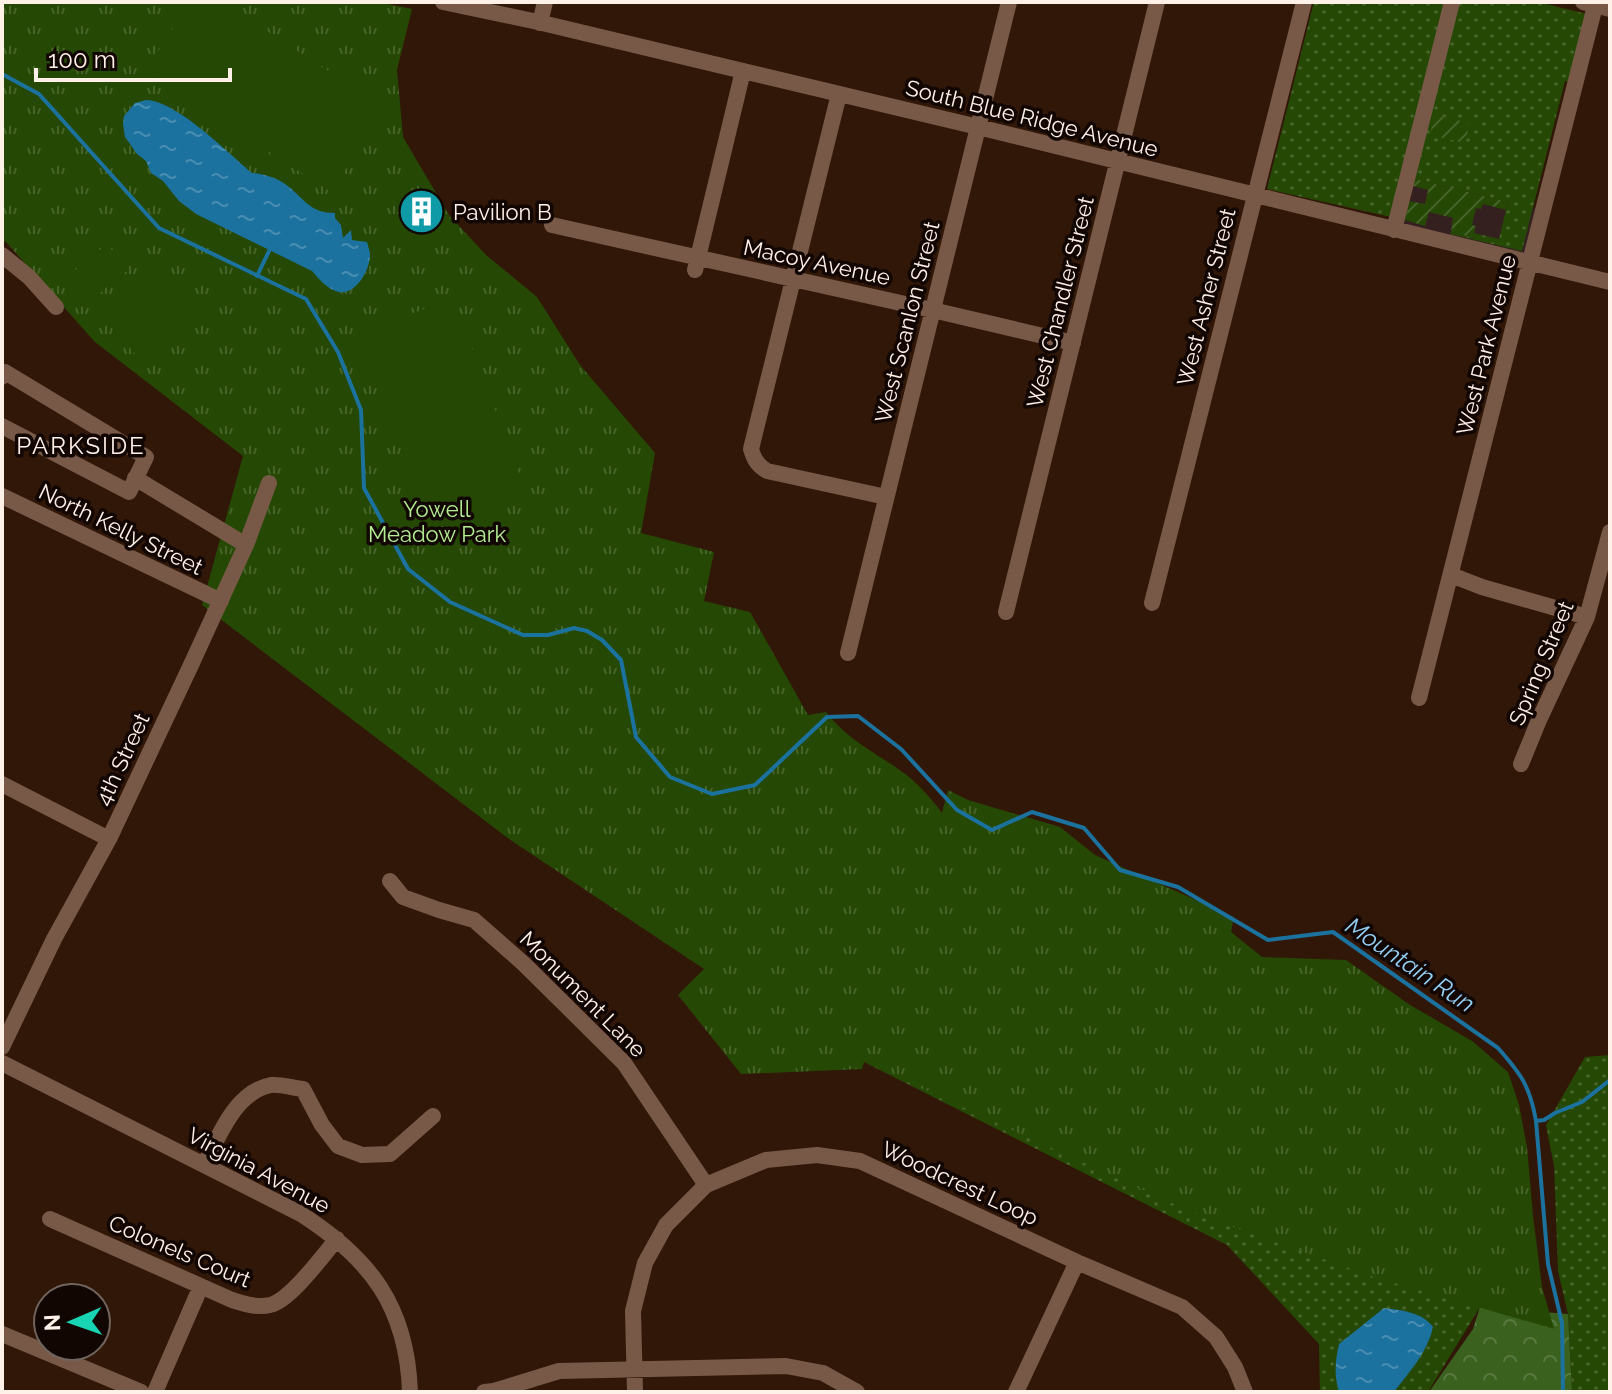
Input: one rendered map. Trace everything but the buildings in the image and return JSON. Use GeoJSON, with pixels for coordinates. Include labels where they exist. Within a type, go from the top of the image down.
{"type":"FeatureCollection","features":[{"type":"Feature","properties":{"kind":"street","name":"South Blue Ridge Avenue"},"geometry":{"type":"LineString","coordinates":[[443,2],[978,127],[1610,282]]}},
{"type":"Feature","properties":{"kind":"street"},"geometry":{"type":"LineString","coordinates":[[540,23],[545,2]]}},
{"type":"Feature","properties":{"kind":"street","name":"West Scanlon Street"},"geometry":{"type":"LineString","coordinates":[[848,653],[1009,2]]}},
{"type":"Feature","properties":{"kind":"street","name":"West Chandler Street"},"geometry":{"type":"LineString","coordinates":[[1006,612],[1157,2]]}},
{"type":"Feature","properties":{"kind":"street","name":"West Asher Street"},"geometry":{"type":"LineString","coordinates":[[1152,603],[1304,2]]}},
{"type":"Feature","properties":{"kind":"street"},"geometry":{"type":"LineString","coordinates":[[1394,230],[1452,2]]}},
{"type":"Feature","properties":{"kind":"street","name":"West Park Avenue"},"geometry":{"type":"LineString","coordinates":[[1419,698],[1596,4]]}},
{"type":"Feature","properties":{"kind":"street"},"geometry":{"type":"LineString","coordinates":[[697,264],[743,71]]}},
{"type":"Feature","properties":{"kind":"street"},"geometry":{"type":"LineString","coordinates":[[839,94],[751,449],[759,466],[767,471],[886,497]]}},
{"type":"Feature","properties":{"kind":"street","name":"Macoy Avenue"},"geometry":{"type":"LineString","coordinates":[[552,225],[697,264],[793,279],[1073,343]]}},
{"type":"Feature","properties":{"kind":"street"},"geometry":{"type":"LineString","coordinates":[[2,255],[29,277],[56,307]]}},
{"type":"Feature","properties":{"kind":"street"},"geometry":{"type":"LineString","coordinates":[[2,377],[5,372],[146,457],[129,492],[2,426]]}},
{"type":"Feature","properties":{"kind":"street"},"geometry":{"type":"LineString","coordinates":[[135,478],[246,545]]}},
{"type":"Feature","properties":{"kind":"street","name":"4th Street"},"geometry":{"type":"LineString","coordinates":[[2,1047],[54,939],[109,839],[221,601],[269,483]]}},
{"type":"Feature","properties":{"kind":"street","name":"North Kelly Street"},"geometry":{"type":"LineString","coordinates":[[2,496],[221,601]]}},
{"type":"Feature","properties":{"kind":"street","name":"Spring Street"},"geometry":{"type":"LineString","coordinates":[[1521,764],[1587,617],[1610,532]]}},
{"type":"Feature","properties":{"kind":"street"},"geometry":{"type":"LineString","coordinates":[[1451,575],[1587,617]]}},
{"type":"Feature","properties":{"kind":"street"},"geometry":{"type":"LineString","coordinates":[[2,784],[109,839]]}},
{"type":"Feature","properties":{"kind":"street","name":"Monument Lane"},"geometry":{"type":"LineString","coordinates":[[390,881],[403,897],[474,920],[524,964],[624,1063],[706,1185]]}},
{"type":"Feature","properties":{"kind":"street","name":"Virginia Avenue"},"geometry":{"type":"LineString","coordinates":[[2,1063],[301,1214],[337,1239],[370,1270],[395,1315],[410,1370],[410,1392]]}},
{"type":"Feature","properties":{"kind":"street"},"geometry":{"type":"LineString","coordinates":[[204,1165],[230,1115],[255,1091],[274,1085],[303,1089],[322,1125],[338,1146],[362,1155],[390,1154],[433,1116]]}},
{"type":"Feature","properties":{"kind":"street","name":"Woodcrest Loop"},"geometry":{"type":"LineString","coordinates":[[635,1392],[633,1311],[645,1263],[666,1225],[706,1185],[766,1160],[817,1155],[860,1161],[1182,1307],[1216,1337],[1235,1367],[1245,1392]]}},
{"type":"Feature","properties":{"kind":"street","name":"Colonels Court"},"geometry":{"type":"LineString","coordinates":[[50,1219],[232,1300],[255,1306],[273,1305],[292,1291],[337,1239]]}},
{"type":"Feature","properties":{"kind":"street"},"geometry":{"type":"LineString","coordinates":[[1016,1392],[1077,1262]]}},
{"type":"Feature","properties":{"kind":"street"},"geometry":{"type":"LineString","coordinates":[[155,1392],[201,1286]]}},
{"type":"Feature","properties":{"kind":"street"},"geometry":{"type":"LineString","coordinates":[[2,1334],[141,1392]]}},
{"type":"Feature","properties":{"kind":"street"},"geometry":{"type":"LineString","coordinates":[[484,1392],[559,1371],[786,1366],[823,1373],[857,1392]]}},
{"type":"Feature","properties":{"kind":"shaded area"},"geometry":{"type":"Polygon","coordinates":[[[1415,179],[1537,209],[1525,256],[1403,227],[1415,179]]]}},
{"type":"Feature","properties":{"kind":"green space","name":"Yowell Meadow Park"},"geometry":{"type":"Polygon","coordinates":[[[2,2],[378,2],[412,9],[397,70],[403,137],[449,215],[486,255],[537,297],[580,365],[655,453],[641,533],[714,552],[704,601],[750,612],[808,715],[826,712],[852,738],[913,780],[942,813],[948,790],[968,800],[1060,827],[1095,855],[1234,917],[1231,932],[1262,957],[1346,960],[1410,1005],[1472,1041],[1508,1072],[1519,1105],[1527,1147],[1542,1287],[1554,1329],[1374,1277],[1189,1211],[864,1062],[862,1069],[741,1074],[678,995],[704,969],[509,839],[202,605],[243,456],[95,342],[2,241],[2,2]]]}},
{"type":"Feature","properties":{"kind":"green space"},"geometry":{"type":"Polygon","coordinates":[[[189,2],[222,2],[385,108],[331,192],[145,72],[189,2]]]}},
{"type":"Feature","properties":{"kind":"green space"},"geometry":{"type":"Polygon","coordinates":[[[1314,2],[1445,2],[1391,217],[1267,189],[1314,2]]]}},
{"type":"Feature","properties":{"kind":"green space"},"geometry":{"type":"Polygon","coordinates":[[[1459,2],[1538,2],[1587,14],[1569,82],[1565,81],[1522,251],[1450,234],[1475,238],[1478,234],[1499,239],[1508,202],[1415,179],[1459,2]]]}},
{"type":"Feature","properties":{"kind":"green space"},"geometry":{"type":"Polygon","coordinates":[[[1434,115],[1470,123],[1465,143],[1430,135],[1434,115]]]}},
{"type":"Feature","properties":{"kind":"green space"},"geometry":{"type":"Polygon","coordinates":[[[1415,179],[1508,202],[1506,210],[1483,204],[1481,209],[1476,208],[1472,225],[1476,226],[1474,233],[1478,234],[1475,238],[1451,232],[1453,218],[1429,212],[1425,226],[1405,220],[1409,201],[1425,204],[1428,190],[1413,186],[1415,179]]]}},
{"type":"Feature","properties":{"kind":"green space"},"geometry":{"type":"Polygon","coordinates":[[[107,244],[128,270],[82,307],[61,282],[107,244]]]}},
{"type":"Feature","properties":{"kind":"green space"},"geometry":{"type":"Polygon","coordinates":[[[154,268],[196,316],[143,363],[101,315],[154,268]]]}},
{"type":"Feature","properties":{"kind":"green space"},"geometry":{"type":"Polygon","coordinates":[[[453,298],[525,489],[433,526],[357,335],[453,298]]]}},
{"type":"Feature","properties":{"kind":"green space"},"geometry":{"type":"Polygon","coordinates":[[[1610,1055],[1610,1392],[1572,1392],[1568,1314],[1558,1271],[1554,1166],[1546,1125],[1585,1057],[1610,1055]]]}},
{"type":"Feature","properties":{"kind":"green space"},"geometry":{"type":"Polygon","coordinates":[[[864,1062],[1480,1307],[1428,1392],[1320,1392],[1319,1344],[1227,1245],[864,1062]]]}},
{"type":"Feature","properties":{"kind":"green space"},"geometry":{"type":"Polygon","coordinates":[[[1480,1307],[1568,1314],[1572,1392],[1429,1392],[1473,1329],[1480,1307]]]}},
{"type":"Feature","properties":{"kind":"water"},"geometry":{"type":"Polygon","coordinates":[[[146,100],[187,118],[252,173],[276,179],[314,208],[335,213],[343,238],[351,230],[352,240],[367,242],[369,261],[365,274],[356,286],[345,292],[335,291],[312,271],[196,214],[179,201],[163,181],[151,173],[146,161],[125,137],[124,116],[135,103],[146,100]]]}},
{"type":"Feature","properties":{"kind":"water"},"geometry":{"type":"Polygon","coordinates":[[[1384,1308],[1417,1315],[1433,1327],[1422,1353],[1394,1392],[1339,1392],[1336,1368],[1339,1344],[1384,1308]]]}},
{"type":"Feature","properties":{"kind":"waterway","name":"Mountain Run"},"geometry":{"type":"LineString","coordinates":[[2,74],[39,94],[159,228],[306,299],[338,352],[361,410],[364,488],[408,569],[450,602],[523,635],[548,635],[574,628],[602,640],[621,660],[636,737],[670,777],[712,794],[755,785],[827,717],[858,716],[901,749],[957,810],[992,830],[1032,812],[1084,828],[1120,870],[1178,887],[1268,940],[1333,932],[1498,1048],[1523,1081],[1536,1121],[1548,1264],[1562,1323],[1563,1392]]}},
{"type":"Feature","properties":{"kind":"waterway"},"geometry":{"type":"LineString","coordinates":[[257,276],[270,249]]}},
{"type":"Feature","properties":{"kind":"waterway"},"geometry":{"type":"LineString","coordinates":[[1536,1121],[1582,1102],[1610,1080]]}},
{"type":"Feature","properties":{"kind":"place","name":"Pavilion B"},"geometry":{"type":"Point","coordinates":[422,212]}},
{"type":"Feature","properties":{"kind":"district","name":"PARKSIDE"},"geometry":{"type":"Point","coordinates":[81,446]}}]}
